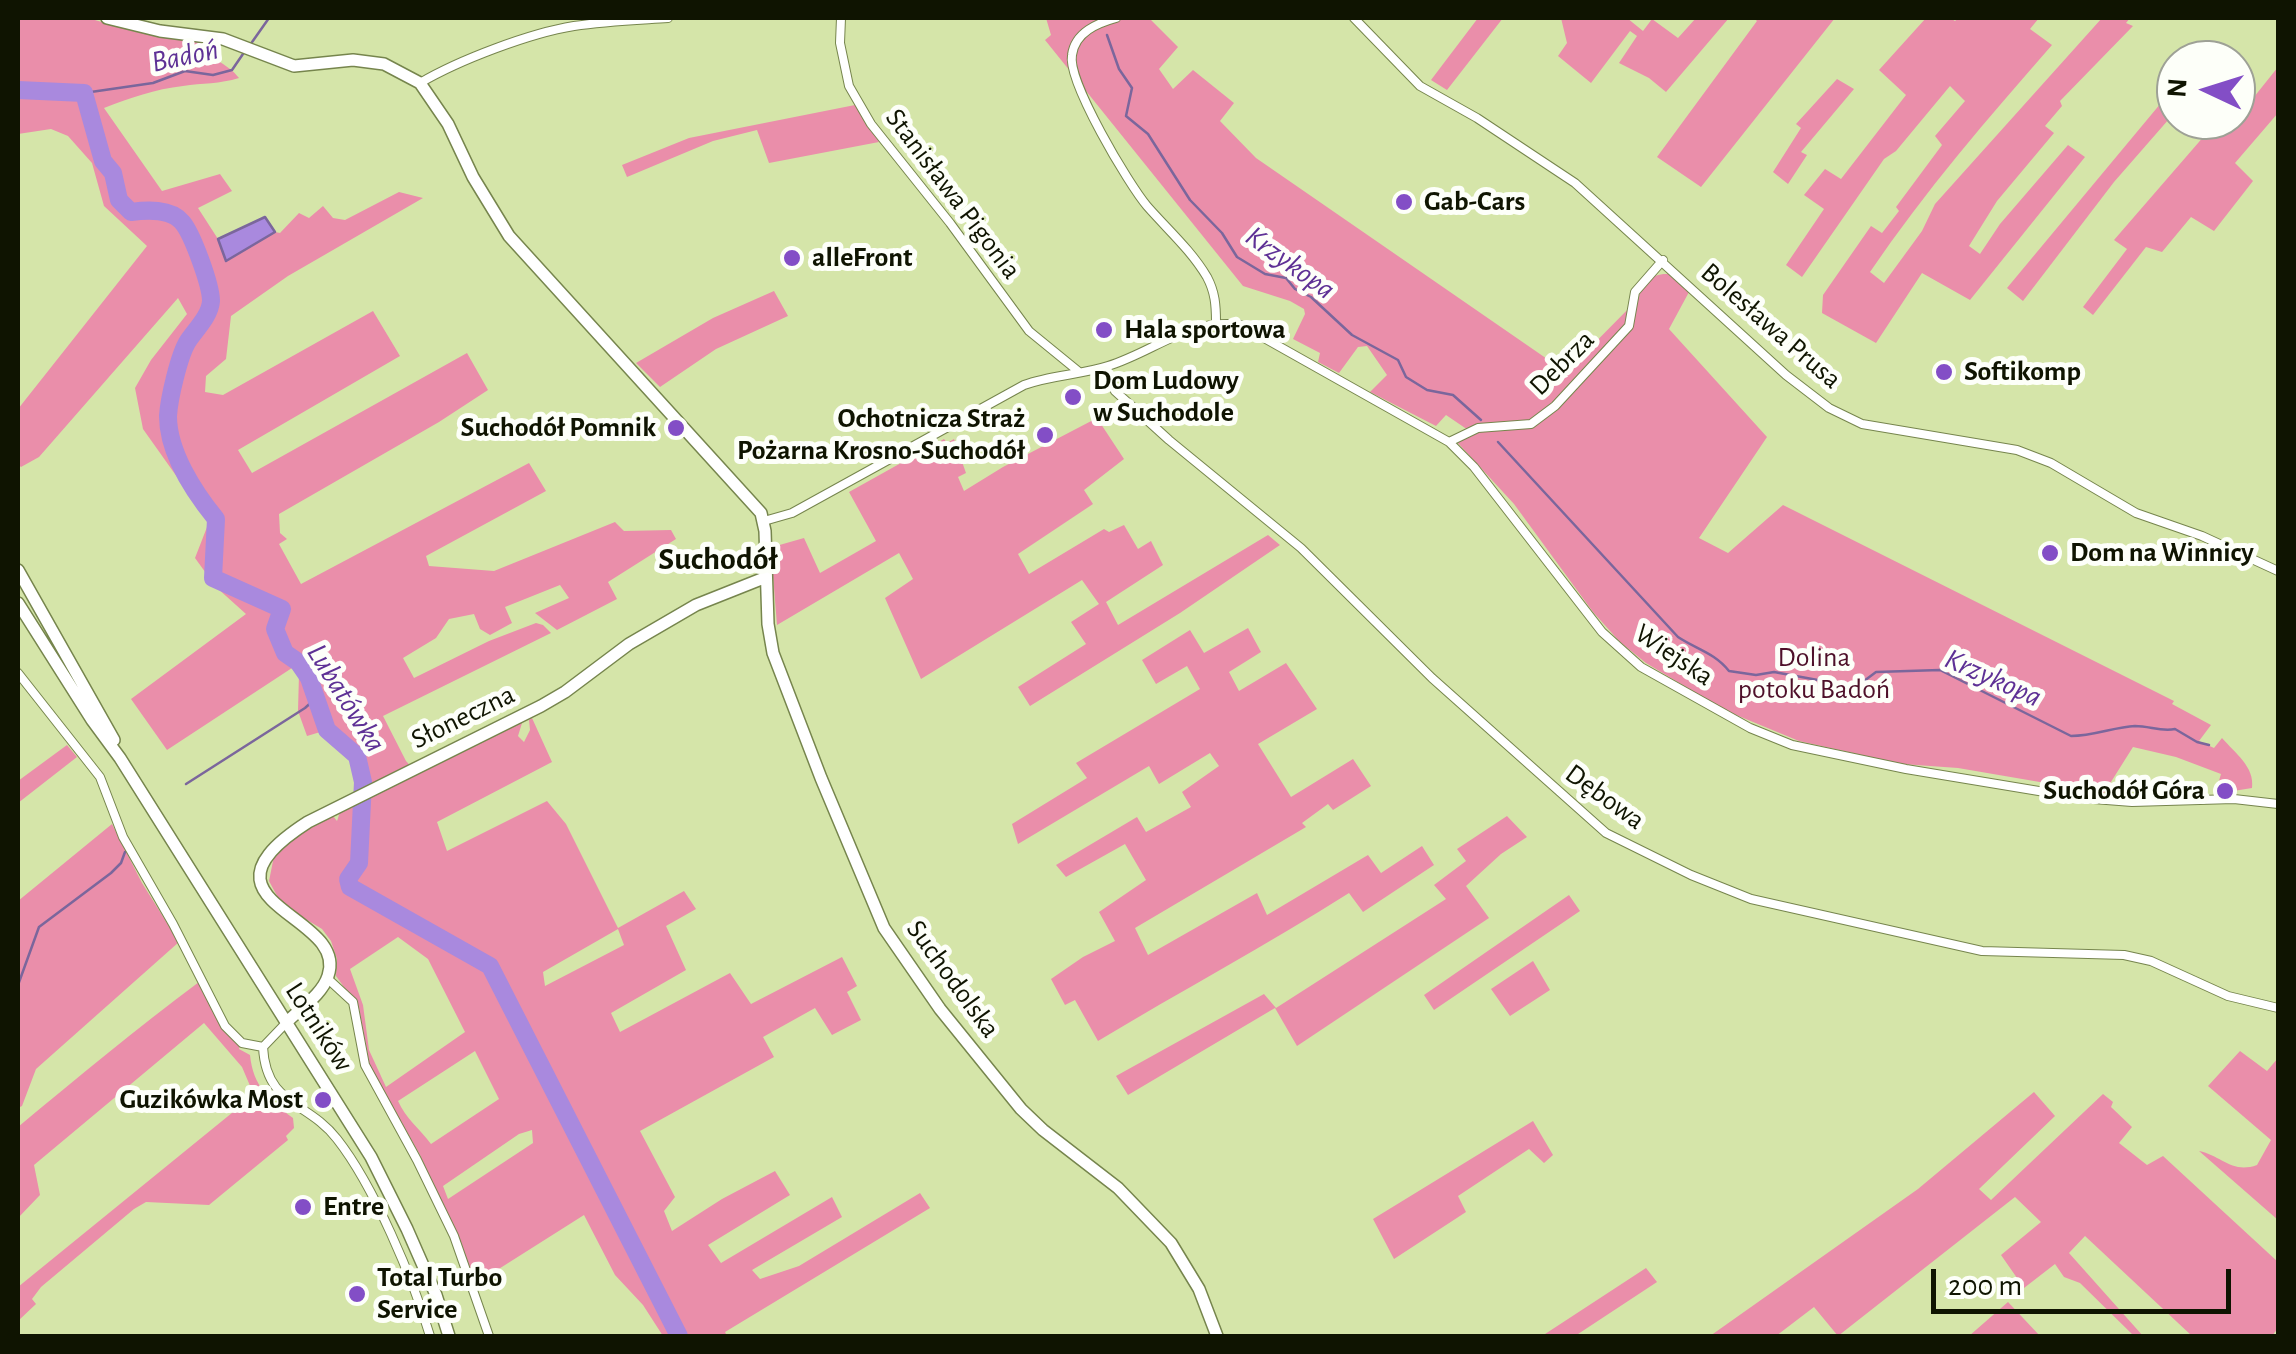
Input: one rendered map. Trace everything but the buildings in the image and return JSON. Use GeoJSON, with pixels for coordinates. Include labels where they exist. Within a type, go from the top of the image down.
{"type":"FeatureCollection","features":[{"type":"Feature","properties":{"kind":"street"},"geometry":{"type":"LineString","coordinates":[[107,18],[160,31],[223,39],[294,66],[372,62],[420,82],[448,124],[509,236],[724,468],[762,513],[764,521],[792,513],[1024,385],[1044,377],[1104,368],[1216,322],[1215,297],[1209,281],[1144,203],[1107,143],[1073,72],[1072,55],[1078,41],[1095,20],[1116,18]]}},
{"type":"Feature","properties":{"kind":"street"},"geometry":{"type":"LineString","coordinates":[[420,82],[542,33],[575,26],[668,18]]}},
{"type":"Feature","properties":{"kind":"street","name":"Stanisława Pigonia"},"geometry":{"type":"LineString","coordinates":[[841,18],[840,44],[849,86],[871,124],[1028,331],[1078,371]]}},
{"type":"Feature","properties":{"kind":"street","name":"Bolesława Prusa"},"geometry":{"type":"LineString","coordinates":[[1354,18],[1420,86],[1575,183],[1786,375],[1829,408],[1862,424],[2017,450],[2051,463],[2136,512],[2202,536],[2278,571]]}},
{"type":"Feature","properties":{"kind":"street","name":"Debrza"},"geometry":{"type":"LineString","coordinates":[[1449,442],[1478,428],[1531,424],[1555,406],[1629,326],[1636,292],[1663,260]]}},
{"type":"Feature","properties":{"kind":"street","name":"Wiejska"},"geometry":{"type":"LineString","coordinates":[[1216,322],[1241,325],[1264,336],[1449,442],[1474,466],[1602,632],[1640,666],[1750,728],[1792,746],[2081,798],[2132,802],[2234,799],[2278,804]]}},
{"type":"Feature","properties":{"kind":"street","name":"Dębowa"},"geometry":{"type":"LineString","coordinates":[[1104,368],[1115,391],[1302,548],[1432,678],[1606,833],[1692,875],[1751,898],[1972,949],[2124,955],[2150,961],[2228,996],[2278,1008]]}},
{"type":"Feature","properties":{"kind":"street","name":"Suchodolska"},"geometry":{"type":"LineString","coordinates":[[764,521],[768,624],[777,664],[884,928],[940,1010],[1021,1109],[1118,1188],[1171,1243],[1199,1290],[1217,1336]]}},
{"type":"Feature","properties":{"kind":"street","name":"Lotników"},"geometry":{"type":"LineString","coordinates":[[18,570],[113,737],[120,758]]}},
{"type":"Feature","properties":{"kind":"street","name":"Słoneczna"},"geometry":{"type":"LineString","coordinates":[[328,978],[326,950],[313,932],[282,912],[264,892],[262,866],[266,854],[282,838],[553,699],[679,614],[764,578]]}},
{"type":"Feature","properties":{"kind":"street","name":"Lotników"},"geometry":{"type":"LineString","coordinates":[[18,603],[297,1035],[371,1157],[436,1295],[449,1336]]}},
{"type":"Feature","properties":{"kind":"street"},"geometry":{"type":"LineString","coordinates":[[18,674],[100,777],[123,837],[226,1026],[242,1043],[263,1047]]}},
{"type":"Feature","properties":{"kind":"street"},"geometry":{"type":"LineString","coordinates":[[430,1336],[401,1258],[336,1136],[274,1089],[265,1072],[263,1047],[328,978],[353,1002],[365,1065],[454,1236],[490,1336]]}},
{"type":"Feature","properties":{"kind":"green space"},"geometry":{"type":"Polygon","coordinates":[[[18,18],[88,18],[136,32],[200,42],[239,78],[162,89],[104,108],[162,191],[220,174],[232,191],[198,208],[226,260],[275,232],[280,233],[299,213],[309,218],[323,206],[333,218],[345,220],[399,192],[423,198],[288,276],[231,316],[226,359],[206,376],[205,392],[223,395],[373,311],[400,356],[238,450],[252,473],[467,353],[488,390],[279,514],[280,533],[287,539],[279,544],[301,584],[529,463],[546,491],[426,556],[429,566],[494,571],[615,522],[624,531],[671,530],[676,539],[608,582],[617,599],[557,630],[535,613],[569,598],[560,585],[505,607],[512,623],[490,635],[480,629],[474,614],[449,619],[436,638],[403,658],[414,678],[536,623],[551,633],[383,716],[406,761],[418,774],[516,723],[522,723],[518,736],[524,742],[532,718],[552,762],[437,822],[447,851],[547,801],[566,824],[618,928],[684,891],[696,909],[666,926],[686,970],[611,1013],[620,1032],[730,973],[751,1004],[842,957],[857,986],[847,992],[861,1020],[832,1035],[815,1008],[763,1037],[774,1057],[640,1131],[675,1197],[664,1211],[672,1231],[775,1171],[790,1195],[708,1245],[721,1263],[832,1197],[842,1217],[752,1270],[760,1279],[799,1266],[920,1193],[930,1208],[725,1332],[727,1336],[663,1336],[643,1305],[615,1275],[584,1215],[475,1284],[420,1155],[370,1067],[359,1008],[336,976],[337,959],[331,941],[322,929],[282,905],[269,881],[274,856],[298,835],[333,816],[337,821],[340,812],[359,805],[360,781],[355,762],[327,730],[307,736],[298,711],[299,674],[295,666],[167,750],[131,699],[246,614],[216,587],[195,558],[209,522],[143,429],[135,388],[151,360],[187,314],[178,298],[39,457],[21,467],[18,464],[18,409],[147,246],[104,206],[92,163],[68,136],[51,129],[18,134],[18,18]],[[618,929],[543,972],[545,986],[624,945],[618,929]],[[398,937],[350,969],[363,1005],[369,1050],[386,1087],[465,1032],[428,959],[398,937]],[[475,1051],[398,1101],[431,1144],[499,1099],[475,1051]],[[532,1130],[519,1134],[443,1186],[448,1199],[533,1143],[532,1130]]]}},
{"type":"Feature","properties":{"kind":"green space","name":"Dolina potoku Badoń"},"geometry":{"type":"Polygon","coordinates":[[[1046,18],[1149,18],[1178,47],[1159,69],[1173,89],[1193,70],[1234,103],[1220,121],[1256,158],[1566,372],[1639,298],[1648,280],[1668,274],[1689,292],[1669,329],[1767,437],[1699,538],[1728,553],[1783,505],[2174,701],[2172,704],[2211,725],[2199,741],[2214,748],[2222,738],[2238,755],[2250,773],[2252,788],[2215,794],[2221,774],[2176,757],[2133,747],[2104,793],[1958,768],[1902,764],[1799,741],[1724,710],[1646,663],[1593,612],[1514,504],[1457,442],[1471,432],[1446,415],[1436,426],[1370,392],[1387,375],[1367,346],[1358,347],[1339,373],[1318,362],[1320,353],[1293,339],[1304,309],[1243,286],[1045,40],[1051,35],[1046,18]]]}},
{"type":"Feature","properties":{"kind":"green space"},"geometry":{"type":"Polygon","coordinates":[[[1478,18],[1503,18],[1447,90],[1431,80],[1478,18]]]}},
{"type":"Feature","properties":{"kind":"green space"},"geometry":{"type":"Polygon","coordinates":[[[1561,18],[1627,18],[1643,31],[1652,19],[1678,38],[1696,18],[1729,18],[1666,92],[1619,63],[1637,36],[1630,31],[1591,83],[1558,56],[1567,43],[1561,18]]]}},
{"type":"Feature","properties":{"kind":"green space"},"geometry":{"type":"Polygon","coordinates":[[[1754,18],[1835,18],[1701,187],[1657,157],[1757,21],[1754,18]]]}},
{"type":"Feature","properties":{"kind":"green space"},"geometry":{"type":"Polygon","coordinates":[[[1926,18],[2039,18],[2030,29],[2052,45],[1891,242],[1870,272],[1884,283],[1922,231],[1935,204],[2102,18],[2130,18],[2126,23],[2133,26],[2060,101],[2062,106],[2045,126],[2054,133],[1997,201],[1969,246],[1980,254],[2000,224],[2068,145],[2085,157],[1970,300],[1922,273],[1876,343],[1822,313],[1823,295],[1871,226],[1882,233],[1899,211],[1896,207],[1942,145],[1935,136],[1965,101],[1950,86],[1896,151],[1884,159],[1802,277],[1786,265],[1824,209],[1804,195],[1825,169],[1841,179],[1906,95],[1879,70],[1926,18]]]}},
{"type":"Feature","properties":{"kind":"green space"},"geometry":{"type":"Polygon","coordinates":[[[2278,67],[2278,113],[2256,139],[2256,94],[2278,67]]]}},
{"type":"Feature","properties":{"kind":"green space"},"geometry":{"type":"Polygon","coordinates":[[[1837,79],[1854,89],[1801,152],[1807,155],[1788,184],[1773,172],[1801,128],[1796,124],[1837,79]]]}},
{"type":"Feature","properties":{"kind":"green space"},"geometry":{"type":"Polygon","coordinates":[[[855,105],[879,142],[769,163],[757,130],[713,141],[627,177],[622,165],[689,138],[855,105]]]}},
{"type":"Feature","properties":{"kind":"green space"},"geometry":{"type":"Polygon","coordinates":[[[2156,109],[2156,134],[2023,301],[2007,288],[2156,109]]]}},
{"type":"Feature","properties":{"kind":"green space"},"geometry":{"type":"Polygon","coordinates":[[[2201,140],[2255,140],[2235,163],[2253,181],[2214,231],[2191,217],[2162,252],[2146,247],[2093,315],[2083,307],[2127,249],[2114,240],[2201,140]]]}},
{"type":"Feature","properties":{"kind":"green space"},"geometry":{"type":"Polygon","coordinates":[[[774,291],[788,316],[716,349],[660,387],[636,363],[713,318],[774,291]]]}},
{"type":"Feature","properties":{"kind":"green space"},"geometry":{"type":"Polygon","coordinates":[[[1097,418],[1124,459],[1084,490],[1093,504],[1018,554],[1029,574],[1104,529],[1109,532],[1124,525],[1138,549],[1151,541],[1163,565],[1106,602],[1118,625],[1268,535],[1280,545],[1180,613],[1030,706],[1018,687],[1086,644],[1071,622],[1099,604],[1082,580],[921,679],[885,598],[913,579],[899,553],[777,625],[772,563],[776,546],[804,538],[820,573],[876,541],[849,492],[944,439],[947,443],[954,439],[966,473],[958,477],[964,491],[1097,418]]]}},
{"type":"Feature","properties":{"kind":"green space"},"geometry":{"type":"Polygon","coordinates":[[[1248,628],[1261,652],[1229,672],[1239,691],[1286,663],[1317,709],[1258,744],[1291,797],[1353,759],[1371,786],[1333,810],[1328,804],[1302,823],[1306,827],[1135,928],[1148,955],[1257,893],[1267,915],[1368,855],[1381,873],[1422,846],[1434,865],[1363,912],[1349,893],[1098,1041],[1075,1000],[1065,1005],[1051,979],[1115,941],[1099,912],[1146,880],[1125,844],[1066,877],[1056,865],[1137,817],[1146,832],[1191,807],[1182,792],[1219,766],[1210,753],[1159,784],[1149,766],[1018,844],[1012,824],[1087,778],[1076,763],[1200,689],[1187,666],[1156,684],[1142,660],[1190,630],[1204,653],[1248,628]]]}},
{"type":"Feature","properties":{"kind":"green space"},"geometry":{"type":"Polygon","coordinates":[[[67,745],[77,757],[18,803],[18,781],[67,745]]]}},
{"type":"Feature","properties":{"kind":"green space"},"geometry":{"type":"Polygon","coordinates":[[[1507,816],[1527,837],[1501,854],[1466,886],[1489,918],[1297,1046],[1275,1008],[1128,1095],[1116,1076],[1264,994],[1276,1008],[1446,899],[1434,885],[1466,861],[1457,849],[1507,816]]]}},
{"type":"Feature","properties":{"kind":"green space"},"geometry":{"type":"Polygon","coordinates":[[[112,824],[142,883],[179,942],[36,1069],[18,1108],[18,901],[112,824]]]}},
{"type":"Feature","properties":{"kind":"green space"},"geometry":{"type":"Polygon","coordinates":[[[1569,895],[1580,911],[1434,1010],[1424,995],[1569,895]]]}},
{"type":"Feature","properties":{"kind":"green space"},"geometry":{"type":"Polygon","coordinates":[[[1533,961],[1550,990],[1510,1016],[1491,989],[1533,961]]]}},
{"type":"Feature","properties":{"kind":"green space"},"geometry":{"type":"Polygon","coordinates":[[[199,982],[227,1034],[250,1055],[264,1091],[293,1118],[294,1128],[286,1136],[288,1140],[209,1205],[146,1202],[134,1209],[41,1287],[32,1299],[36,1304],[18,1321],[18,1287],[254,1095],[242,1067],[204,1023],[34,1165],[40,1195],[18,1218],[18,1127],[199,982]]]}},
{"type":"Feature","properties":{"kind":"green space"},"geometry":{"type":"Polygon","coordinates":[[[2240,1051],[2267,1071],[2278,1058],[2278,1220],[2199,1151],[2234,1166],[2248,1167],[2257,1165],[2271,1140],[2208,1086],[2240,1051]]]}},
{"type":"Feature","properties":{"kind":"green space"},"geometry":{"type":"Polygon","coordinates":[[[2034,1092],[2055,1116],[1979,1189],[1991,1200],[2103,1094],[2132,1127],[2119,1143],[2147,1165],[2163,1156],[2278,1262],[2278,1328],[2272,1336],[2192,1336],[2085,1236],[2069,1253],[2143,1336],[2134,1336],[2080,1283],[2064,1277],[2055,1264],[2024,1288],[2001,1255],[2041,1222],[2015,1197],[1838,1336],[1814,1307],[1776,1336],[1710,1336],[1918,1189],[2034,1092]]]}},
{"type":"Feature","properties":{"kind":"green space"},"geometry":{"type":"Polygon","coordinates":[[[1533,1121],[1553,1155],[1544,1163],[1529,1149],[1458,1196],[1466,1212],[1394,1259],[1373,1219],[1533,1121]]]}},
{"type":"Feature","properties":{"kind":"green space"},"geometry":{"type":"Polygon","coordinates":[[[1646,1268],[1657,1282],[1575,1336],[1542,1336],[1646,1268]]]}},
{"type":"Feature","properties":{"kind":"green space"},"geometry":{"type":"Polygon","coordinates":[[[2008,1302],[2040,1336],[1969,1336],[2008,1302]]]}},
{"type":"Feature","properties":{"kind":"shaded area"},"geometry":{"type":"Polygon","coordinates":[[[265,217],[275,232],[226,261],[218,239],[265,217]]]}},
{"type":"Feature","properties":{"kind":"waterway","name":"Badoń"},"geometry":{"type":"LineString","coordinates":[[250,45],[269,18]]}},
{"type":"Feature","properties":{"kind":"waterway","name":"Krzykopa"},"geometry":{"type":"LineString","coordinates":[[1107,35],[1119,69],[1132,88],[1126,116],[1148,134],[1190,200],[1222,233],[1237,257],[1265,274],[1286,278],[1352,335],[1398,360],[1406,377],[1427,390],[1453,395],[1481,420]]}},
{"type":"Feature","properties":{"kind":"waterway","name":"Badoń"},"geometry":{"type":"LineString","coordinates":[[84,93],[153,83],[185,71],[213,75],[232,70],[245,51]]}},
{"type":"Feature","properties":{"kind":"waterway","name":"Lubatówka"},"geometry":{"type":"LineString","coordinates":[[18,90],[84,93],[103,161],[113,173],[119,200],[131,212],[171,214],[186,228],[211,301],[188,341],[175,377],[168,416],[172,443],[191,484],[216,519],[213,578],[282,609],[275,629],[285,653],[298,662],[309,678],[327,730],[357,756],[363,782],[359,863],[348,879],[350,887],[490,966],[679,1336]]}},
{"type":"Feature","properties":{"kind":"waterway","name":"Krzykopa"},"geometry":{"type":"LineString","coordinates":[[1498,442],[1678,637],[1711,655],[1729,671],[1756,675],[1774,672],[1856,687],[1876,672],[1940,670],[2071,736],[2140,726],[2175,729],[2209,745]]}},
{"type":"Feature","properties":{"kind":"waterway"},"geometry":{"type":"LineString","coordinates":[[186,784],[316,698]]}},
{"type":"Feature","properties":{"kind":"waterway"},"geometry":{"type":"LineString","coordinates":[[18,985],[39,927],[111,873],[125,852]]}},
{"type":"Feature","properties":{"kind":"place","name":"Gab-Cars"},"geometry":{"type":"Point","coordinates":[1404,202]}},
{"type":"Feature","properties":{"kind":"place","name":"alleFront"},"geometry":{"type":"Point","coordinates":[792,258]}},
{"type":"Feature","properties":{"kind":"place","name":"Hala sportowa"},"geometry":{"type":"Point","coordinates":[1104,330]}},
{"type":"Feature","properties":{"kind":"place","name":"Softikomp"},"geometry":{"type":"Point","coordinates":[1944,372]}},
{"type":"Feature","properties":{"kind":"place","name":"Dom Ludowy w Suchodole"},"geometry":{"type":"Point","coordinates":[1073,397]}},
{"type":"Feature","properties":{"kind":"place","name":"Suchodół Pomnik"},"geometry":{"type":"Point","coordinates":[676,428]}},
{"type":"Feature","properties":{"kind":"place","name":"Ochotnicza Straż Pożarna Krosno-Suchodół"},"geometry":{"type":"Point","coordinates":[1045,435]}},
{"type":"Feature","properties":{"kind":"place","name":"Dom na Winnicy"},"geometry":{"type":"Point","coordinates":[2050,553]}},
{"type":"Feature","properties":{"kind":"place","name":"Suchodół Góra"},"geometry":{"type":"Point","coordinates":[2225,791]}},
{"type":"Feature","properties":{"kind":"place","name":"Guzikówka Most"},"geometry":{"type":"Point","coordinates":[323,1100]}},
{"type":"Feature","properties":{"kind":"place","name":"Entre"},"geometry":{"type":"Point","coordinates":[303,1207]}},
{"type":"Feature","properties":{"kind":"place","name":"Total Turbo Service"},"geometry":{"type":"Point","coordinates":[357,1294]}},
{"type":"Feature","properties":{"kind":"district","name":"Suchodół"},"geometry":{"type":"Point","coordinates":[718,559]}}]}
